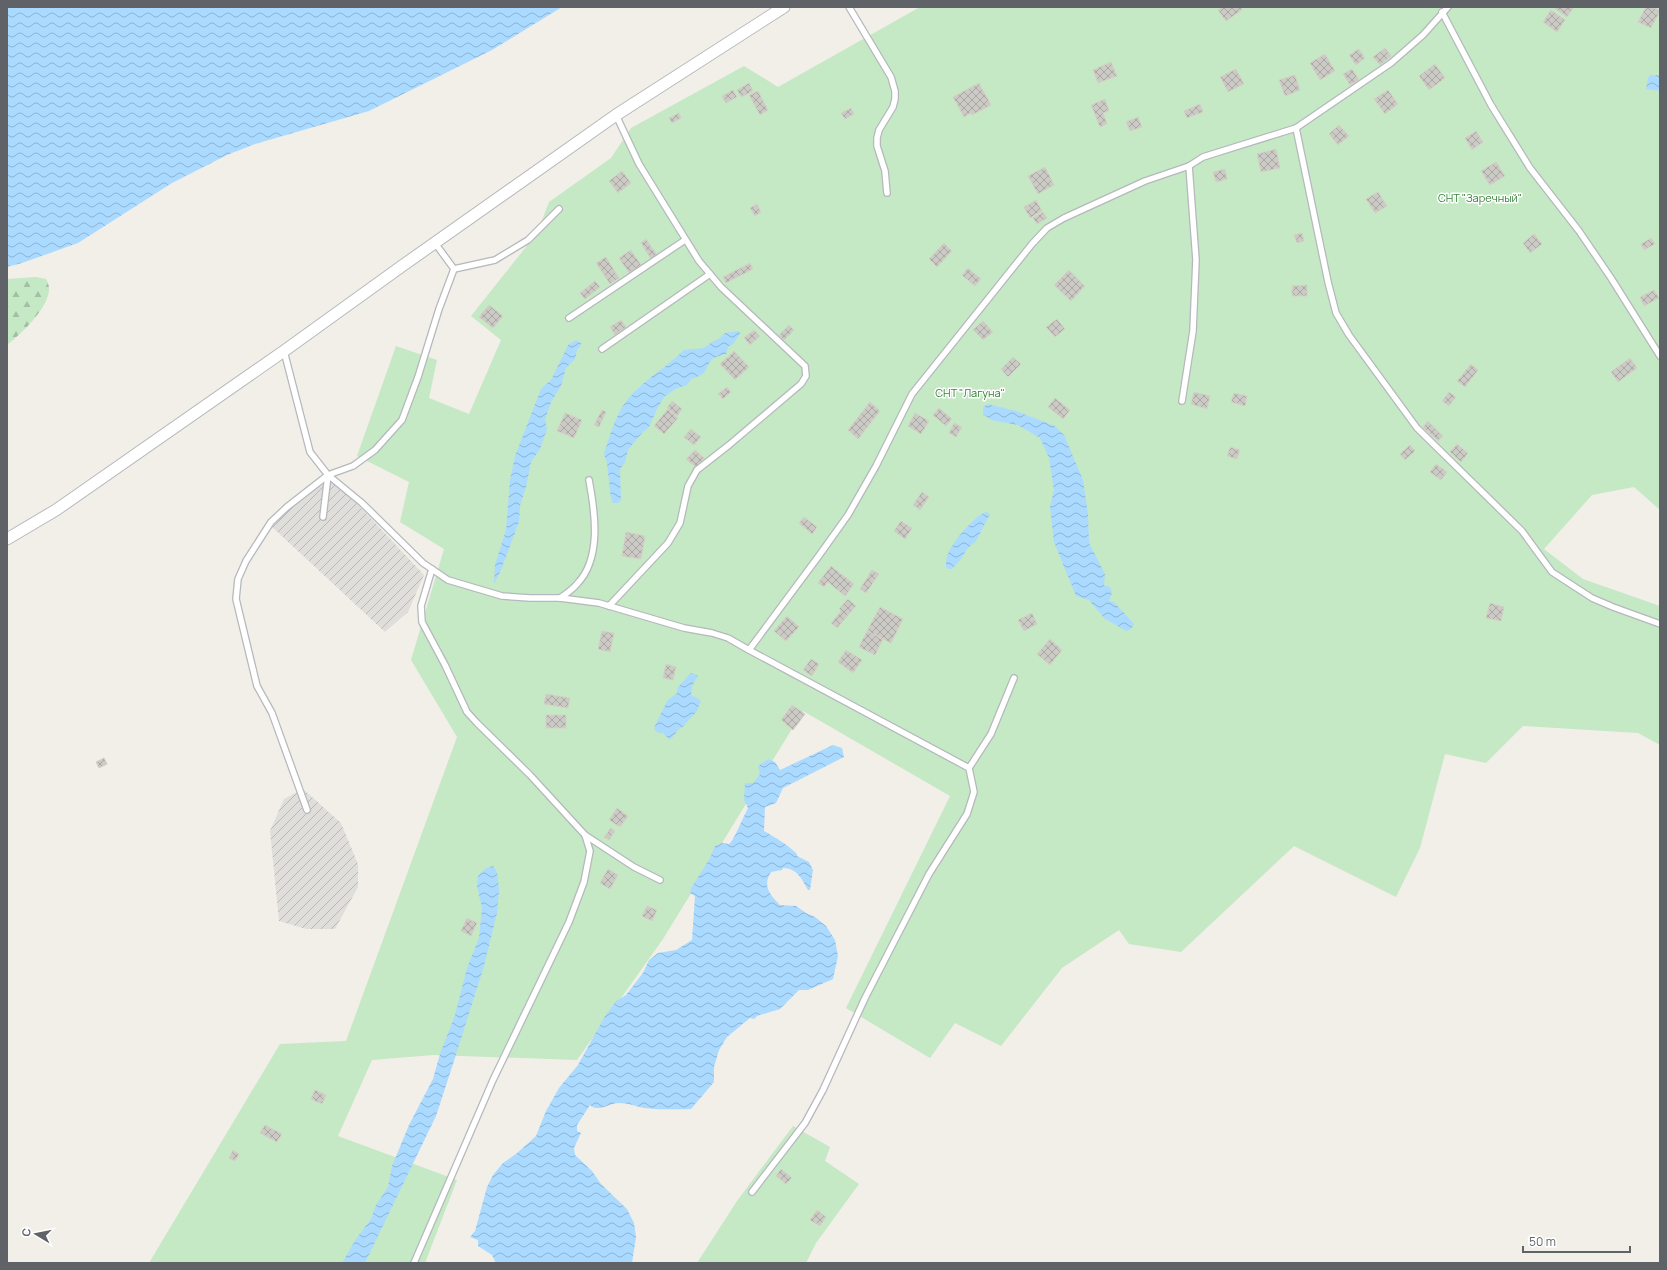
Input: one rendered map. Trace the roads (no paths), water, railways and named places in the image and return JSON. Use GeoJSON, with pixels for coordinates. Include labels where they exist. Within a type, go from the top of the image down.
{"type":"FeatureCollection","features":[{"type":"Feature","properties":{"kind":"street"},"geometry":{"type":"LineString","coordinates":[[7,539],[56,510],[284,352],[616,115],[784,7]]}},
{"type":"Feature","properties":{"kind":"lane"},"geometry":{"type":"LineString","coordinates":[[849,7],[891,78],[895,91],[893,107],[879,130],[877,138],[877,146],[885,170],[887,193]]}},
{"type":"Feature","properties":{"kind":"lane"},"geometry":{"type":"LineString","coordinates":[[749,650],[848,515],[876,466],[912,394],[1032,244],[1047,228],[1064,218],[1145,181],[1189,166],[1203,157],[1296,128],[1391,63],[1423,35],[1448,7]]}},
{"type":"Feature","properties":{"kind":"lane"},"geometry":{"type":"LineString","coordinates":[[1442,12],[1491,105],[1526,162],[1579,231],[1611,278],[1660,356]]}},
{"type":"Feature","properties":{"kind":"lane"},"geometry":{"type":"LineString","coordinates":[[609,606],[668,542],[680,523],[688,486],[697,470],[801,384],[806,376],[805,366],[721,287],[699,261],[640,164],[616,115]]}},
{"type":"Feature","properties":{"kind":"lane"},"geometry":{"type":"LineString","coordinates":[[1296,128],[1328,282],[1336,313],[1349,335],[1417,428],[1522,530],[1552,572],[1592,598],[1613,608],[1660,624]]}},
{"type":"Feature","properties":{"kind":"lane"},"geometry":{"type":"LineString","coordinates":[[1182,401],[1193,330],[1196,260],[1189,166]]}},
{"type":"Feature","properties":{"kind":"lane"},"geometry":{"type":"LineString","coordinates":[[454,269],[495,260],[528,240],[559,209]]}},
{"type":"Feature","properties":{"kind":"lane"},"geometry":{"type":"LineString","coordinates":[[569,318],[685,240]]}},
{"type":"Feature","properties":{"kind":"lane"},"geometry":{"type":"LineString","coordinates":[[435,243],[454,269]]}},
{"type":"Feature","properties":{"kind":"lane"},"geometry":{"type":"LineString","coordinates":[[307,810],[272,713],[257,686],[236,599],[238,579],[246,561],[271,522],[328,475],[353,466],[375,450],[402,420],[454,269]]}},
{"type":"Feature","properties":{"kind":"lane"},"geometry":{"type":"LineString","coordinates":[[602,349],[710,274]]}},
{"type":"Feature","properties":{"kind":"lane"},"geometry":{"type":"LineString","coordinates":[[284,352],[310,452],[328,475],[362,503],[423,563],[448,580],[502,596],[560,598],[599,603],[684,628],[712,633],[728,638],[968,768],[974,792],[967,814],[928,874],[865,998],[824,1090],[805,1123],[752,1192]]}},
{"type":"Feature","properties":{"kind":"lane"},"geometry":{"type":"LineString","coordinates":[[323,517],[328,475]]}},
{"type":"Feature","properties":{"kind":"lane"},"geometry":{"type":"LineString","coordinates":[[560,598],[578,584],[585,573],[592,555],[594,535],[593,502],[589,480]]}},
{"type":"Feature","properties":{"kind":"lane"},"geometry":{"type":"LineString","coordinates":[[432,569],[422,606],[422,622],[445,665],[467,712],[476,724],[530,775],[585,835],[634,867],[660,880]]}},
{"type":"Feature","properties":{"kind":"lane"},"geometry":{"type":"LineString","coordinates":[[968,768],[991,734],[1014,678]]}},
{"type":"Feature","properties":{"kind":"lane"},"geometry":{"type":"LineString","coordinates":[[414,1263],[493,1080],[569,922],[589,864],[590,851],[585,835]]}},
{"type":"Feature","properties":{"kind":"water"},"geometry":{"type":"Polygon","coordinates":[[[7,7],[562,7],[492,50],[369,111],[255,144],[227,155],[172,183],[78,243],[7,267],[7,7]]]}},
{"type":"Feature","properties":{"kind":"water"},"geometry":{"type":"Polygon","coordinates":[[[1650,75],[1660,75],[1660,91],[1646,89],[1650,75]]]}},
{"type":"Feature","properties":{"kind":"water"},"geometry":{"type":"Polygon","coordinates":[[[739,331],[740,334],[733,344],[728,347],[726,354],[714,358],[702,375],[691,379],[687,385],[677,388],[664,397],[649,427],[628,450],[625,462],[620,469],[621,500],[618,503],[613,503],[611,499],[607,463],[604,454],[614,423],[623,406],[636,390],[684,350],[704,348],[719,339],[725,333],[739,331]]]}},
{"type":"Feature","properties":{"kind":"water"},"geometry":{"type":"Polygon","coordinates":[[[576,340],[582,344],[577,350],[575,359],[566,368],[561,386],[551,402],[545,420],[547,429],[540,449],[531,462],[526,487],[520,506],[519,522],[501,570],[494,584],[495,565],[506,530],[510,480],[515,456],[541,389],[551,380],[568,345],[576,340]]]}},
{"type":"Feature","properties":{"kind":"water"},"geometry":{"type":"Polygon","coordinates":[[[988,404],[1016,411],[1055,426],[1064,435],[1083,480],[1088,514],[1089,543],[1105,574],[1104,585],[1110,587],[1112,593],[1109,601],[1114,602],[1134,624],[1131,629],[1126,631],[1104,618],[1089,600],[1076,596],[1054,542],[1050,507],[1054,490],[1049,458],[1040,438],[1018,425],[991,420],[983,414],[983,407],[988,404]]]}},
{"type":"Feature","properties":{"kind":"water"},"geometry":{"type":"Polygon","coordinates":[[[986,512],[990,514],[976,541],[967,549],[952,569],[948,569],[946,567],[946,559],[952,546],[969,525],[981,514],[986,512]]]}},
{"type":"Feature","properties":{"kind":"water"},"geometry":{"type":"Polygon","coordinates":[[[691,673],[698,676],[692,686],[691,695],[699,699],[701,702],[696,713],[670,740],[663,733],[656,732],[654,728],[667,701],[677,693],[678,687],[691,673]]]}},
{"type":"Feature","properties":{"kind":"water"},"geometry":{"type":"Polygon","coordinates":[[[833,745],[842,748],[844,757],[783,788],[776,803],[765,807],[764,831],[789,847],[797,854],[797,856],[809,862],[813,870],[810,890],[808,890],[801,878],[795,872],[788,868],[771,872],[768,877],[767,886],[770,894],[780,905],[796,906],[815,917],[826,926],[835,940],[838,956],[833,979],[808,990],[799,990],[780,1009],[757,1016],[754,1019],[750,1018],[727,1037],[719,1050],[714,1067],[714,1082],[691,1109],[650,1109],[619,1103],[600,1108],[590,1105],[577,1125],[577,1131],[581,1133],[574,1148],[575,1155],[592,1171],[601,1184],[627,1209],[634,1223],[636,1237],[632,1263],[496,1263],[492,1255],[478,1246],[478,1240],[470,1237],[475,1231],[487,1187],[493,1175],[503,1163],[516,1154],[536,1136],[546,1111],[559,1088],[578,1065],[605,1016],[616,1001],[626,995],[643,973],[649,960],[658,953],[676,950],[692,940],[695,896],[690,893],[691,888],[709,860],[715,846],[722,843],[729,844],[736,833],[748,808],[744,800],[745,783],[753,783],[760,774],[758,766],[768,759],[775,762],[780,770],[833,745]]]}},
{"type":"Feature","properties":{"kind":"water"},"geometry":{"type":"Polygon","coordinates":[[[493,866],[497,872],[499,890],[497,913],[484,966],[436,1116],[365,1263],[342,1263],[356,1239],[371,1219],[376,1205],[388,1187],[392,1166],[409,1125],[433,1079],[440,1054],[455,1015],[467,968],[479,938],[482,908],[477,886],[478,876],[486,868],[493,866]]]}},
{"type":"Feature","properties":{"kind":"park label","name":"СНТ \"Заречный\""},"geometry":{"type":"Point","coordinates":[1480,197]}},
{"type":"Feature","properties":{"kind":"park label","name":"СНТ \"Лагуна\""},"geometry":{"type":"Point","coordinates":[970,392]}}]}
